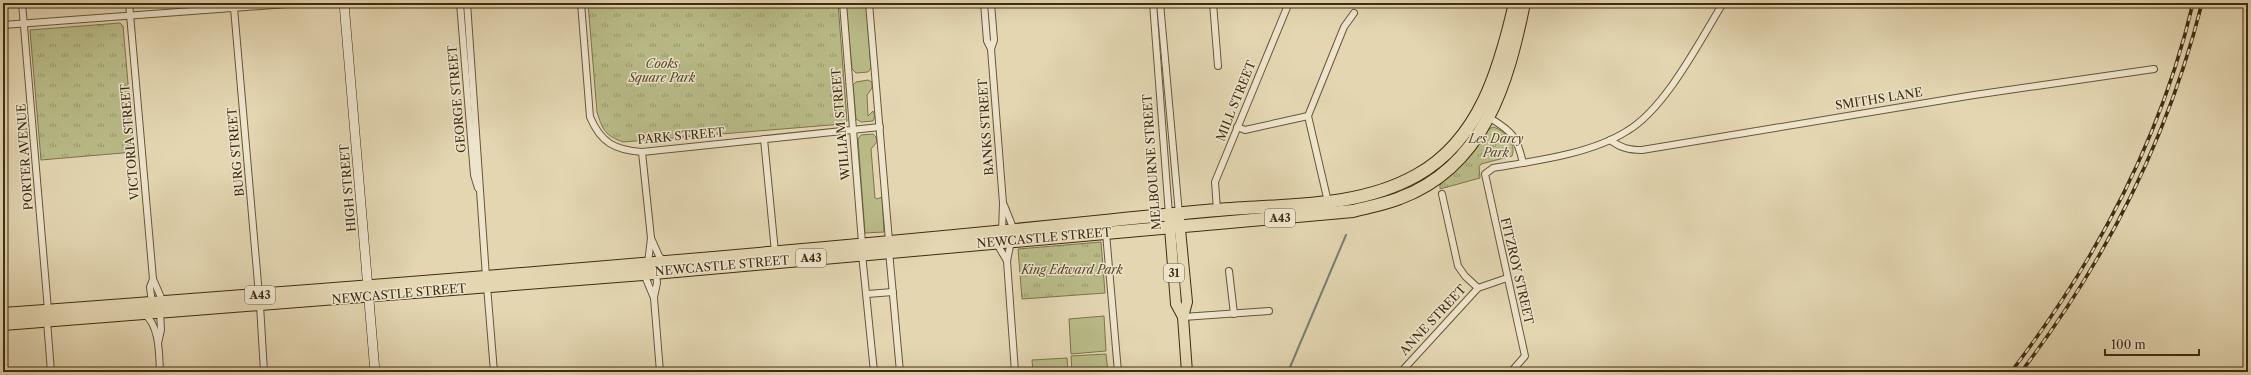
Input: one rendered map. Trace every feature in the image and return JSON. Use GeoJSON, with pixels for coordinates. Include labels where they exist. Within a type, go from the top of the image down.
{"type":"FeatureCollection","features":[{"type":"Feature","properties":{"kind":"highway","name":"A43"},"geometry":{"type":"LineString","coordinates":[[1485,115],[1515,3]]}},
{"type":"Feature","properties":{"kind":"highway","name":"A43"},"geometry":{"type":"LineString","coordinates":[[1485,115],[1509,69],[1524,3]]}},
{"type":"Feature","properties":{"kind":"highway","name":"NEWCASTLE STREET"},"geometry":{"type":"LineString","coordinates":[[3,324],[48,316],[487,282],[646,268],[664,262],[774,252],[862,248],[1013,236],[1106,234],[1329,208],[1369,195],[1417,176],[1431,167],[1485,115]]}},
{"type":"Feature","properties":{"kind":"highway","name":"NEWCASTLE STREET"},"geometry":{"type":"LineString","coordinates":[[1013,236],[1174,214],[1218,210],[1329,208]]}},
{"type":"Feature","properties":{"kind":"highway","name":"NEWCASTLE STREET"},"geometry":{"type":"LineString","coordinates":[[487,282],[625,265],[646,268],[656,273],[862,248]]}},
{"type":"Feature","properties":{"kind":"highway"},"geometry":{"type":"LineString","coordinates":[[625,265],[647,269],[656,273]]}},
{"type":"Feature","properties":{"kind":"highway"},"geometry":{"type":"LineString","coordinates":[[646,268],[671,268],[678,270]]}},
{"type":"Feature","properties":{"kind":"highway","name":"NEWCASTLE STREET"},"geometry":{"type":"LineString","coordinates":[[152,307],[174,311],[260,300]]}},
{"type":"Feature","properties":{"kind":"highway","name":"NEWCASTLE STREET"},"geometry":{"type":"LineString","coordinates":[[3,314],[48,316]]}},
{"type":"Feature","properties":{"kind":"main road","name":"HIGH STREET"},"geometry":{"type":"LineString","coordinates":[[344,3],[375,372]]}},
{"type":"Feature","properties":{"kind":"main road","name":"MELBOURNE STREET"},"geometry":{"type":"LineString","coordinates":[[1174,214],[1187,302],[1183,317],[1187,372]]}},
{"type":"Feature","properties":{"kind":"street","name":"PORTER AVENUE"},"geometry":{"type":"LineString","coordinates":[[22,3],[31,87],[51,372]]}},
{"type":"Feature","properties":{"kind":"street","name":"VICTORIA STREET"},"geometry":{"type":"LineString","coordinates":[[129,3],[153,279],[150,319],[158,344],[160,372]]}},
{"type":"Feature","properties":{"kind":"street"},"geometry":{"type":"LineString","coordinates":[[3,24],[301,3]]}},
{"type":"Feature","properties":{"kind":"street","name":"GEORGE STREET"},"geometry":{"type":"LineString","coordinates":[[460,3],[474,175],[479,193],[494,372]]}},
{"type":"Feature","properties":{"kind":"street","name":"GEORGE STREET"},"geometry":{"type":"LineString","coordinates":[[467,3],[481,176],[479,193]]}},
{"type":"Feature","properties":{"kind":"street","name":"PARK STREET"},"geometry":{"type":"LineString","coordinates":[[581,3],[590,116],[595,129],[610,144],[620,149],[642,152],[880,127]]}},
{"type":"Feature","properties":{"kind":"street","name":"WILLIAM STREET"},"geometry":{"type":"LineString","coordinates":[[843,3],[862,248],[874,372]]}},
{"type":"Feature","properties":{"kind":"street"},"geometry":{"type":"LineString","coordinates":[[869,3],[900,372]]}},
{"type":"Feature","properties":{"kind":"street","name":"BANKS STREET"},"geometry":{"type":"LineString","coordinates":[[984,3],[987,41],[991,50],[1003,204],[999,237]]}},
{"type":"Feature","properties":{"kind":"street","name":"BANKS STREET"},"geometry":{"type":"LineString","coordinates":[[991,3],[994,40],[991,50]]}},
{"type":"Feature","properties":{"kind":"street","name":"MELBOURNE STREET"},"geometry":{"type":"LineString","coordinates":[[1153,3],[1174,214]]}},
{"type":"Feature","properties":{"kind":"street","name":"MELBOURNE STREET"},"geometry":{"type":"LineString","coordinates":[[1160,3],[1174,214]]}},
{"type":"Feature","properties":{"kind":"street"},"geometry":{"type":"LineString","coordinates":[[1213,3],[1218,66]]}},
{"type":"Feature","properties":{"kind":"street","name":"MILL STREET"},"geometry":{"type":"LineString","coordinates":[[1218,210],[1215,182],[1288,5],[1287,3]]}},
{"type":"Feature","properties":{"kind":"street"},"geometry":{"type":"LineString","coordinates":[[1485,115],[1508,129],[1516,137],[1523,163],[1595,146],[1610,140],[1628,131],[1654,110],[1701,40],[1722,3]]}},
{"type":"Feature","properties":{"kind":"street","name":"BURG STREET"},"geometry":{"type":"LineString","coordinates":[[234,8],[260,300],[264,372]]}},
{"type":"Feature","properties":{"kind":"street"},"geometry":{"type":"LineString","coordinates":[[1329,208],[1308,116],[1344,27],[1354,13]]}},
{"type":"Feature","properties":{"kind":"street","name":"SMITHS LANE"},"geometry":{"type":"LineString","coordinates":[[1610,140],[1620,147],[1631,150],[1642,150],[1974,95],[2154,69]]}},
{"type":"Feature","properties":{"kind":"street"},"geometry":{"type":"LineString","coordinates":[[1237,127],[1245,130],[1308,116]]}},
{"type":"Feature","properties":{"kind":"street"},"geometry":{"type":"LineString","coordinates":[[764,139],[774,252]]}},
{"type":"Feature","properties":{"kind":"street"},"geometry":{"type":"LineString","coordinates":[[642,152],[650,238],[646,268],[654,298],[660,372]]}},
{"type":"Feature","properties":{"kind":"street","name":"FITZROY STREET"},"geometry":{"type":"LineString","coordinates":[[1511,372],[1525,356],[1485,177],[1488,171],[1493,168],[1523,163]]}},
{"type":"Feature","properties":{"kind":"street"},"geometry":{"type":"LineString","coordinates":[[1442,194],[1458,266],[1478,288]]}},
{"type":"Feature","properties":{"kind":"street","name":"BANKS STREET"},"geometry":{"type":"LineString","coordinates":[[1003,204],[1013,236]]}},
{"type":"Feature","properties":{"kind":"street"},"geometry":{"type":"LineString","coordinates":[[1106,234],[1118,372]]}},
{"type":"Feature","properties":{"kind":"street"},"geometry":{"type":"LineString","coordinates":[[1007,261],[1013,236]]}},
{"type":"Feature","properties":{"kind":"street"},"geometry":{"type":"LineString","coordinates":[[999,237],[1007,261],[1015,372]]}},
{"type":"Feature","properties":{"kind":"street"},"geometry":{"type":"LineString","coordinates":[[650,238],[659,256],[664,262]]}},
{"type":"Feature","properties":{"kind":"street"},"geometry":{"type":"LineString","coordinates":[[1229,271],[1234,314]]}},
{"type":"Feature","properties":{"kind":"street"},"geometry":{"type":"LineString","coordinates":[[654,298],[657,283],[656,273]]}},
{"type":"Feature","properties":{"kind":"street","name":"ANNE STREET"},"geometry":{"type":"LineString","coordinates":[[1400,372],[1478,288],[1507,278]]}},
{"type":"Feature","properties":{"kind":"street","name":"VICTORIA STREET"},"geometry":{"type":"LineString","coordinates":[[153,279],[150,287],[152,307],[161,330],[158,344]]}},
{"type":"Feature","properties":{"kind":"street"},"geometry":{"type":"LineString","coordinates":[[867,294],[893,292]]}},
{"type":"Feature","properties":{"kind":"street"},"geometry":{"type":"LineString","coordinates":[[1183,317],[1269,312]]}},
{"type":"Feature","properties":{"kind":"green space","name":"Cooks Square Park"},"geometry":{"type":"Polygon","coordinates":[[[588,3],[838,3],[847,121],[843,124],[623,142],[612,137],[603,128],[597,112],[588,3]]]}},
{"type":"Feature","properties":{"kind":"green space"},"geometry":{"type":"Polygon","coordinates":[[[846,3],[866,3],[871,68],[868,72],[856,73],[852,69],[846,3]]]}},
{"type":"Feature","properties":{"kind":"green space"},"geometry":{"type":"Polygon","coordinates":[[[120,23],[123,26],[134,152],[41,160],[30,30],[120,23]]]}},
{"type":"Feature","properties":{"kind":"green space"},"geometry":{"type":"Polygon","coordinates":[[[868,80],[872,82],[872,88],[867,95],[868,116],[873,111],[875,116],[873,121],[861,122],[856,119],[853,85],[856,82],[868,80]]]}},
{"type":"Feature","properties":{"kind":"green space","name":"Les Darcy Park"},"geometry":{"type":"Polygon","coordinates":[[[1493,127],[1505,134],[1511,142],[1513,147],[1512,156],[1481,164],[1479,167],[1480,178],[1440,189],[1440,185],[1471,155],[1489,129],[1493,127]]]}},
{"type":"Feature","properties":{"kind":"green space"},"geometry":{"type":"Polygon","coordinates":[[[873,134],[876,137],[877,142],[871,149],[875,198],[877,199],[882,197],[884,232],[865,233],[858,139],[861,135],[873,134]]]}},
{"type":"Feature","properties":{"kind":"green space","name":"King Edward Park"},"geometry":{"type":"Polygon","coordinates":[[[1101,242],[1105,293],[1022,299],[1018,249],[1101,242]]]}},
{"type":"Feature","properties":{"kind":"green space"},"geometry":{"type":"Polygon","coordinates":[[[1104,316],[1106,351],[1071,354],[1069,319],[1104,316]]]}},
{"type":"Feature","properties":{"kind":"green space"},"geometry":{"type":"Polygon","coordinates":[[[1106,354],[1108,372],[1072,372],[1071,356],[1106,354]]]}},
{"type":"Feature","properties":{"kind":"green space"},"geometry":{"type":"Polygon","coordinates":[[[1067,358],[1068,372],[1033,372],[1032,360],[1067,358]]]}},
{"type":"Feature","properties":{"kind":"waterway"},"geometry":{"type":"LineString","coordinates":[[1288,372],[1346,235]]}},
{"type":"Feature","properties":{"kind":"railway"},"geometry":{"type":"LineString","coordinates":[[2011,372],[2071,287],[2098,242],[2122,197],[2144,150],[2163,102],[2193,3]]}},
{"type":"Feature","properties":{"kind":"railway"},"geometry":{"type":"LineString","coordinates":[[2021,372],[2052,330],[2080,286],[2107,242],[2131,196],[2152,150],[2171,102],[2188,53],[2202,3]]}}]}
